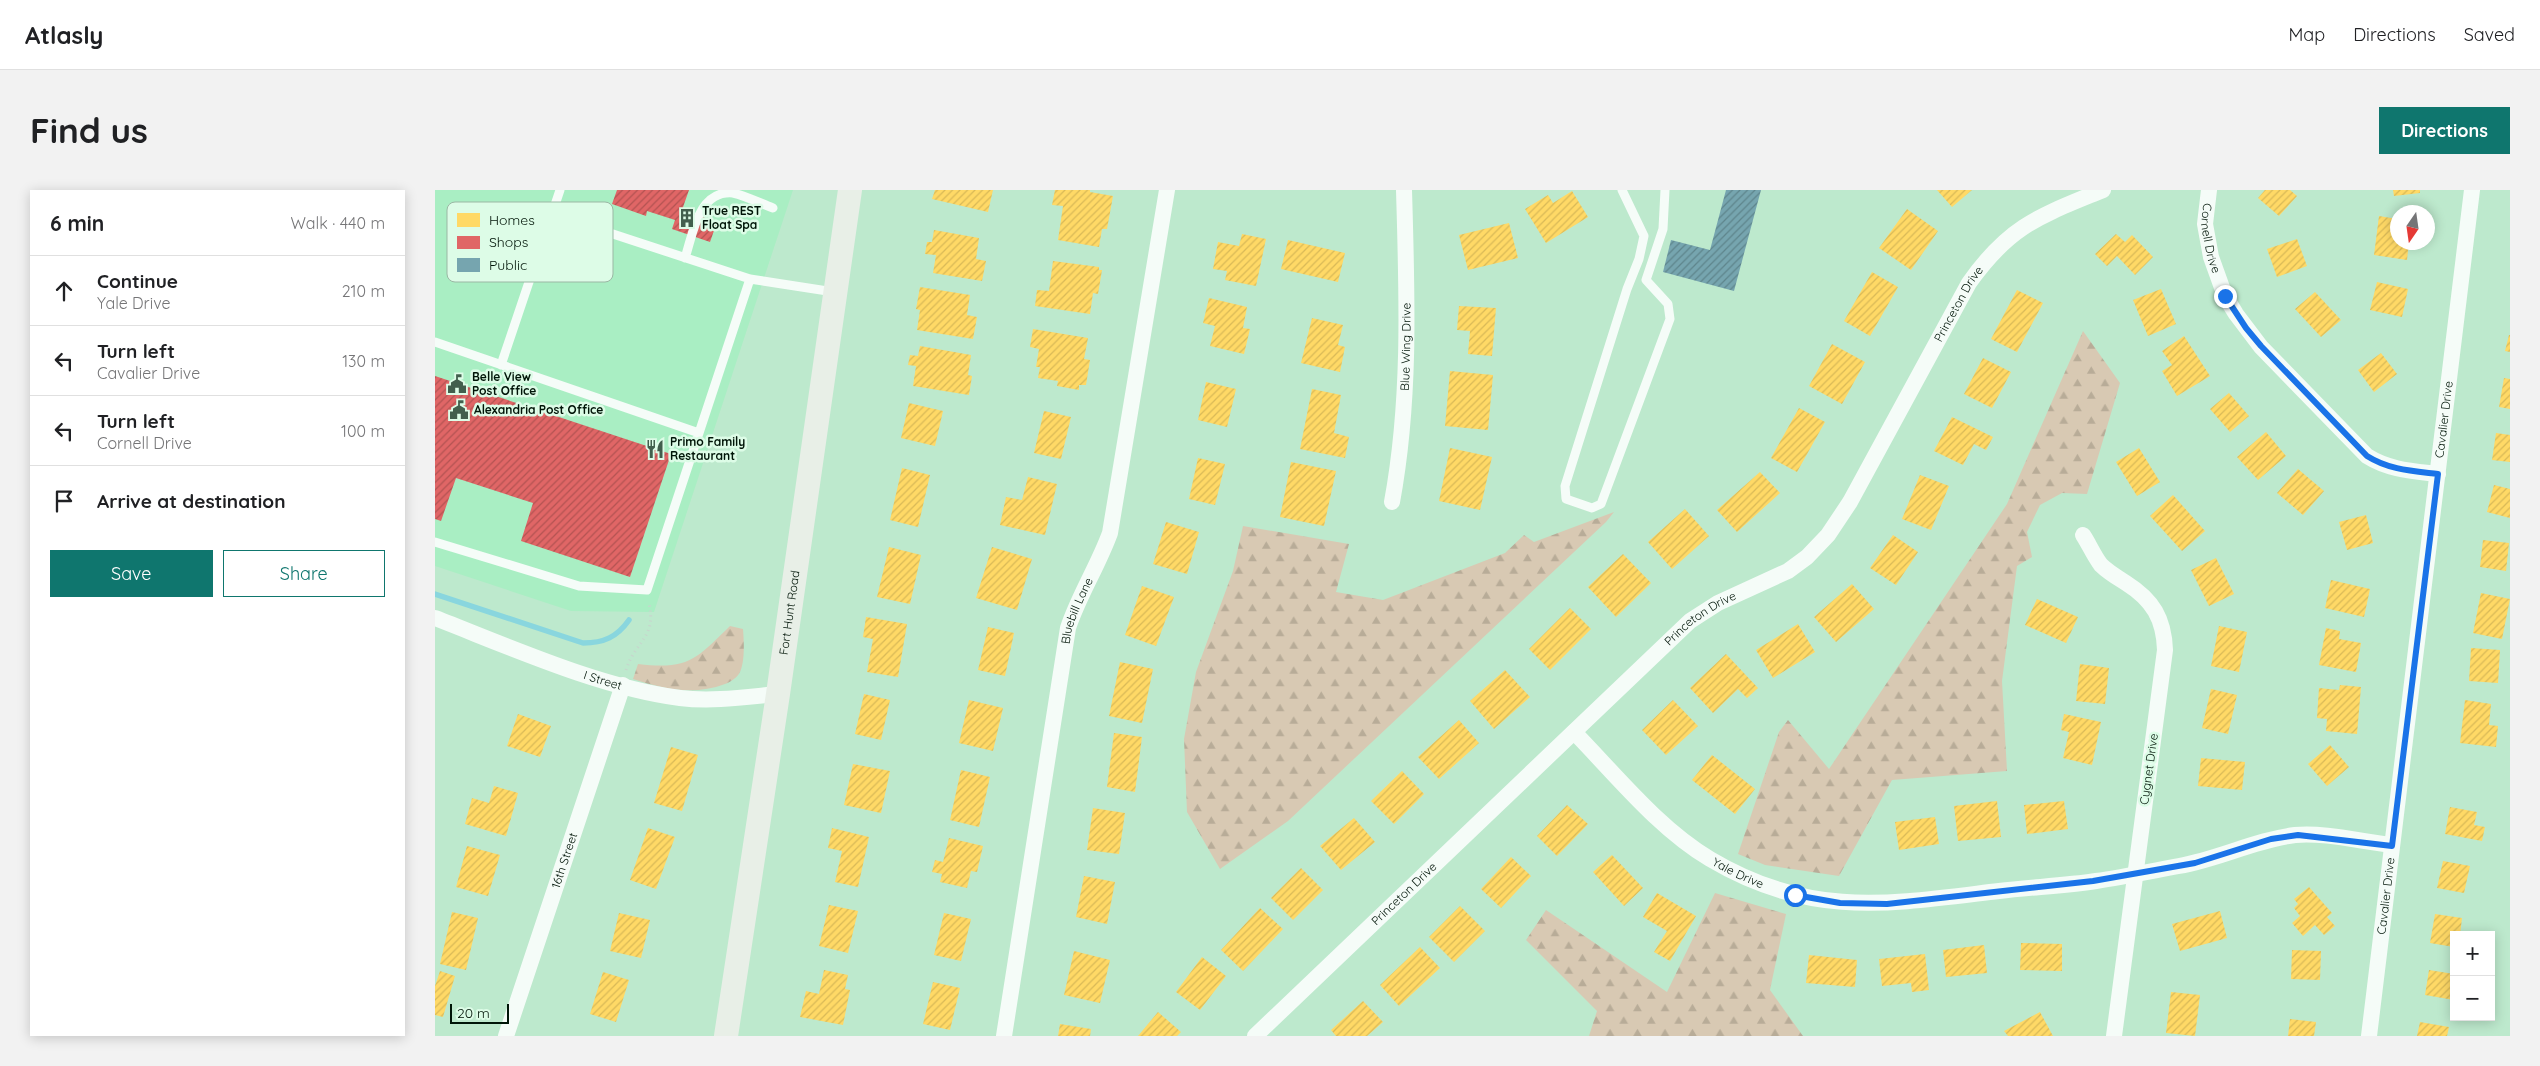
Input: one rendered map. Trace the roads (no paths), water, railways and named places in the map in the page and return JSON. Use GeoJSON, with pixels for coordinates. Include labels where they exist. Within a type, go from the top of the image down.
{"type":"FeatureCollection","features":[{"type":"Feature","properties":{"kind":"main road","name":"Fort Hunt Road"},"geometry":{"type":"LineString","coordinates":[[726,1036],[778,694],[850,190]]}},
{"type":"Feature","properties":{"kind":"street","name":"Bluebill Lane"},"geometry":{"type":"LineString","coordinates":[[1004,1036],[1069,628],[1076,602],[1102,553],[1109,534],[1167,190]]}},
{"type":"Feature","properties":{"kind":"street","name":"Blue Wing Drive"},"geometry":{"type":"LineString","coordinates":[[1392,502],[1402,420],[1407,318],[1404,190]]}},
{"type":"Feature","properties":{"kind":"street","name":"Princeton Drive"},"geometry":{"type":"LineString","coordinates":[[1255,1036],[1690,621],[1718,603],[1787,571],[1807,557],[1828,535],[1851,502],[1969,283],[1985,261],[2004,241],[2025,224],[2103,190]]}},
{"type":"Feature","properties":{"kind":"street","name":"Cornell Drive"},"geometry":{"type":"LineString","coordinates":[[2209,190],[2205,224],[2211,257],[2225,296],[2246,328],[2367,456],[2378,463],[2396,469],[2438,474]]}},
{"type":"Feature","properties":{"kind":"street","name":"Cavalier Drive"},"geometry":{"type":"LineString","coordinates":[[2369,1036],[2472,190]]}},
{"type":"Feature","properties":{"kind":"street","name":"Cygnet Drive"},"geometry":{"type":"LineString","coordinates":[[2083,535],[2102,565],[2114,576],[2140,592],[2152,604],[2159,616],[2164,632],[2165,650],[2114,1036]]}},
{"type":"Feature","properties":{"kind":"street","name":"I Street"},"geometry":{"type":"LineString","coordinates":[[435,618],[558,665],[623,685],[680,698],[715,700],[778,694]]}},
{"type":"Feature","properties":{"kind":"street","name":"16th Street"},"geometry":{"type":"LineString","coordinates":[[506,1036],[623,685]]}},
{"type":"Feature","properties":{"kind":"street","name":"Yale Drive"},"geometry":{"type":"LineString","coordinates":[[1574,732],[1653,813],[1686,842],[1737,874],[1795,895],[1840,903],[1887,904],[2093,881],[2195,863],[2271,839],[2298,835],[2392,846]]}},
{"type":"Feature","properties":{"kind":"lane"},"geometry":{"type":"LineString","coordinates":[[556,202],[560,190]]}},
{"type":"Feature","properties":{"kind":"lane"},"geometry":{"type":"LineString","coordinates":[[1622,190],[1644,236],[1639,259],[1627,289],[1565,486],[1566,499],[1592,508],[1601,504],[1670,319],[1668,304],[1646,280],[1663,228],[1665,190]]}},
{"type":"Feature","properties":{"kind":"lane"},"geometry":{"type":"LineString","coordinates":[[685,258],[702,207],[713,194],[735,193],[773,208]]}},
{"type":"Feature","properties":{"kind":"lane"},"geometry":{"type":"LineString","coordinates":[[613,234],[750,279],[834,292]]}},
{"type":"Feature","properties":{"kind":"lane"},"geometry":{"type":"LineString","coordinates":[[435,542],[579,586],[647,590],[750,279]]}},
{"type":"Feature","properties":{"kind":"lane"},"geometry":{"type":"LineString","coordinates":[[501,365],[529,282]]}},
{"type":"Feature","properties":{"kind":"lane"},"geometry":{"type":"LineString","coordinates":[[435,342],[699,432]]}},
{"type":"Feature","properties":{"kind":"waterway"},"geometry":{"type":"LineString","coordinates":[[435,594],[583,643],[597,642],[609,638],[620,631],[629,620]]}},
{"type":"Feature","properties":{"kind":"place","name":"True REST Float Spa"},"geometry":{"type":"Point","coordinates":[687,218]}},
{"type":"Feature","properties":{"kind":"place","name":"Belle View Post Office"},"geometry":{"type":"Point","coordinates":[457,384]}},
{"type":"Feature","properties":{"kind":"place","name":"Alexandria Post Office"},"geometry":{"type":"Point","coordinates":[459,410]}},
{"type":"Feature","properties":{"kind":"place","name":"Primo Family Restaurant"},"geometry":{"type":"Point","coordinates":[655,449]}}]}
